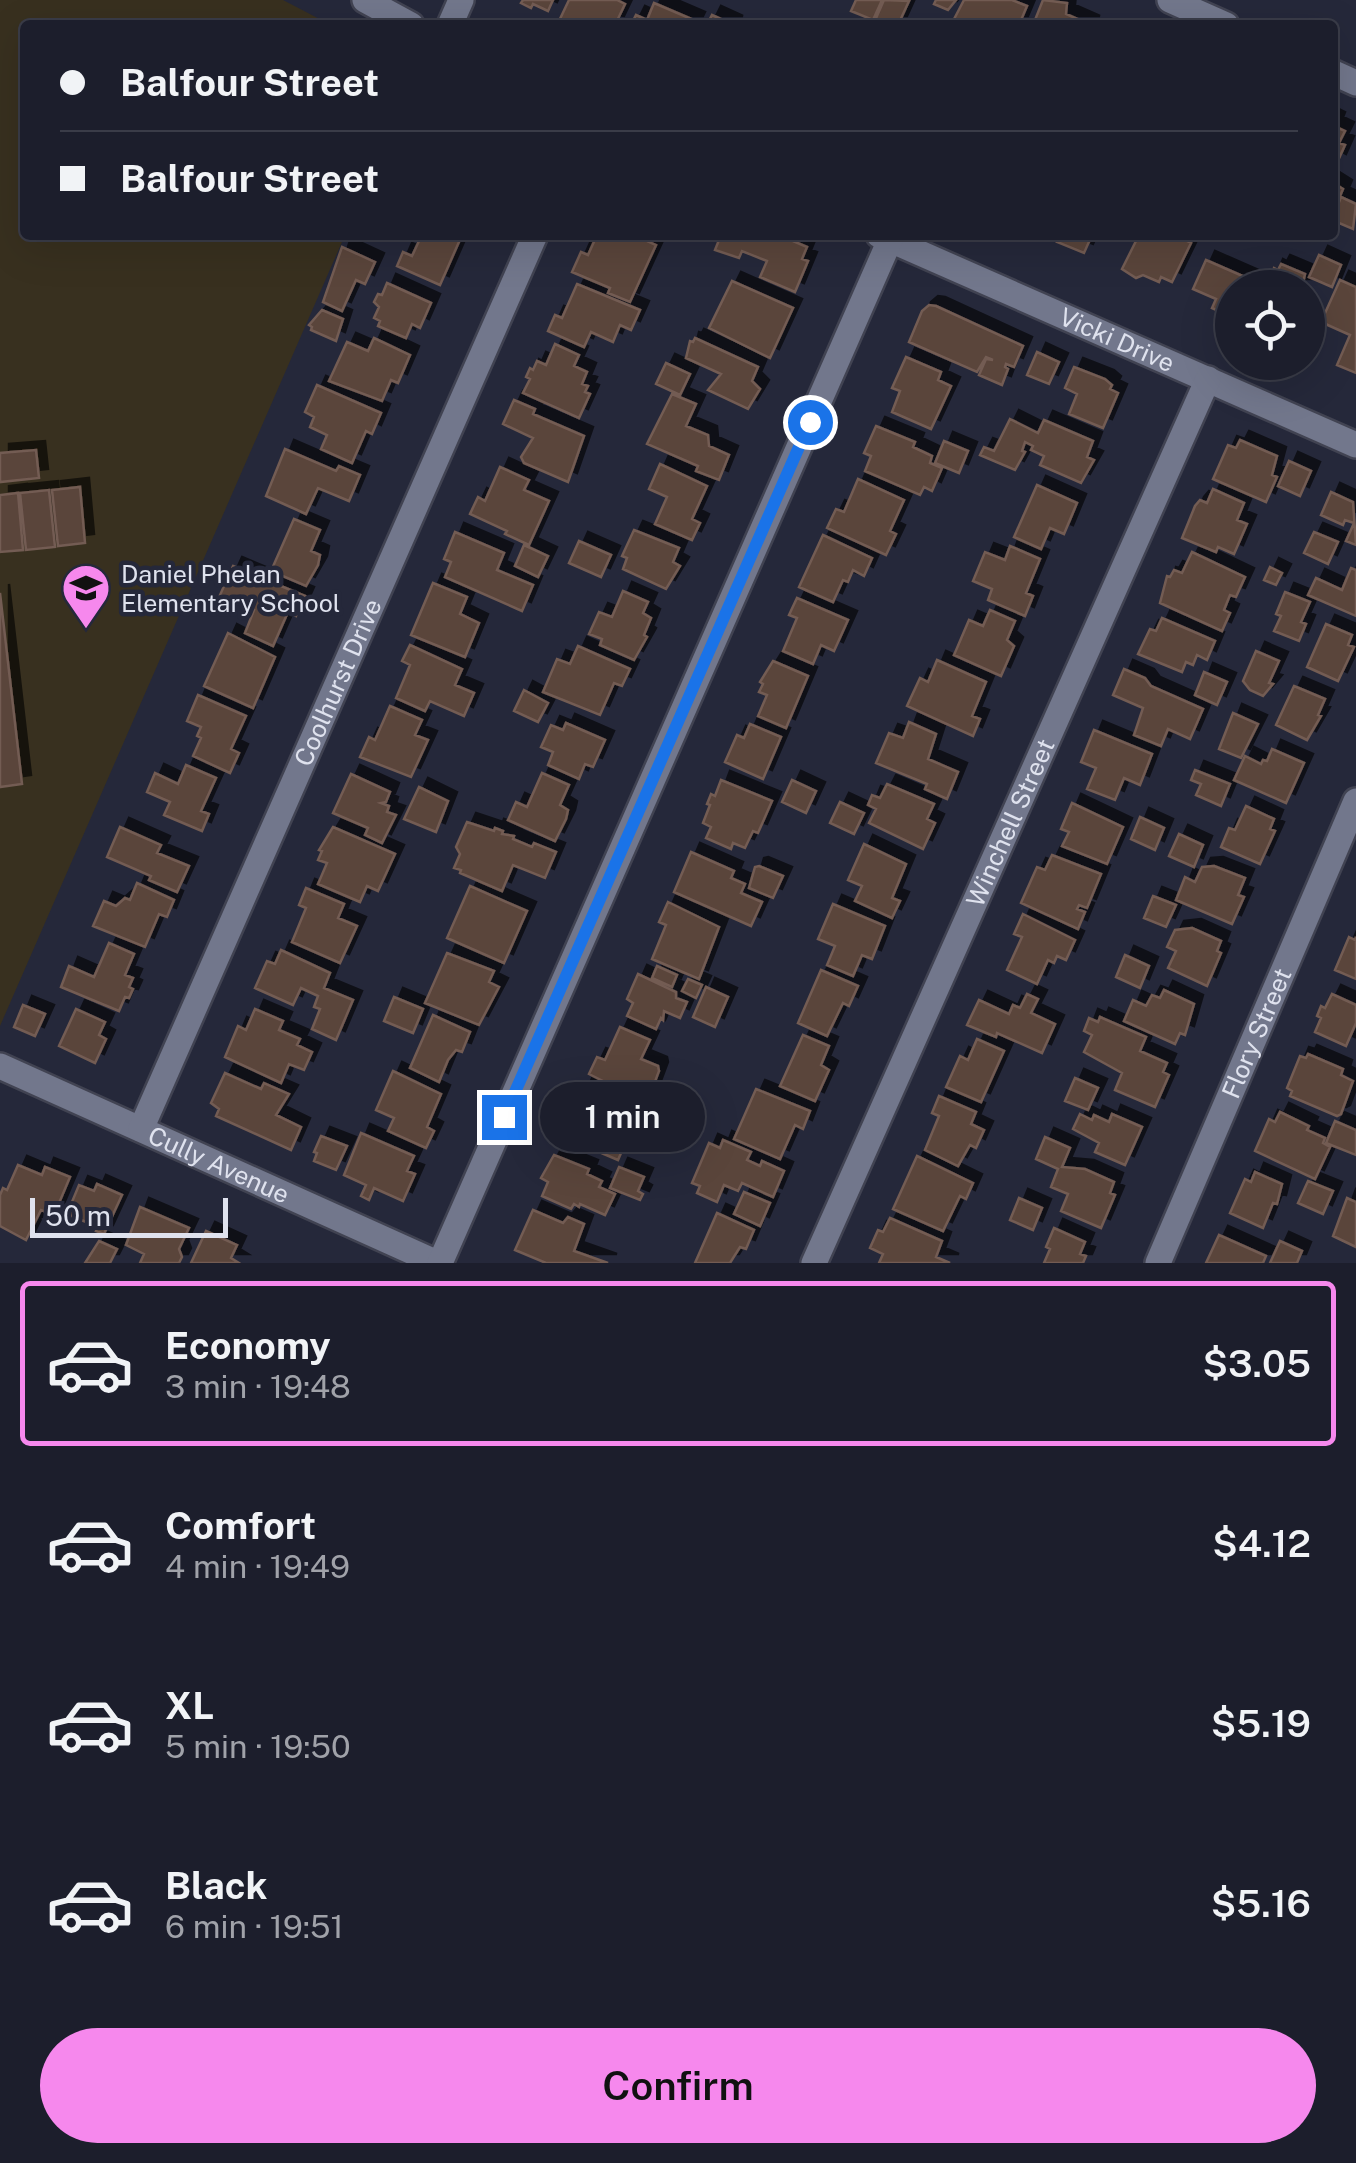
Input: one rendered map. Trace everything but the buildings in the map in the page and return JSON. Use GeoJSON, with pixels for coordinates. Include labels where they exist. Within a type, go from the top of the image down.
{"type":"FeatureCollection","features":[{"type":"Feature","properties":{"kind":"street"},"geometry":{"type":"LineString","coordinates":[[366,0],[402,20]]}},
{"type":"Feature","properties":{"kind":"street"},"geometry":{"type":"LineString","coordinates":[[1170,0],[1215,20]]}},
{"type":"Feature","properties":{"kind":"street","name":"Coolhurst Drive"},"geometry":{"type":"LineString","coordinates":[[141,1129],[533,240]]}},
{"type":"Feature","properties":{"kind":"street"},"geometry":{"type":"LineString","coordinates":[[439,1263],[884,240]]}},
{"type":"Feature","properties":{"kind":"street","name":"Vicki Drive"},"geometry":{"type":"LineString","coordinates":[[892,240],[1356,445]]}},
{"type":"Feature","properties":{"kind":"street","name":"Winchell Street"},"geometry":{"type":"LineString","coordinates":[[814,1263],[1208,380]]}},
{"type":"Feature","properties":{"kind":"street","name":"Flory Street"},"geometry":{"type":"LineString","coordinates":[[1158,1263],[1356,801]]}},
{"type":"Feature","properties":{"kind":"street","name":"Cully Avenue"},"geometry":{"type":"LineString","coordinates":[[0,1066],[439,1263]]}},
{"type":"Feature","properties":{"kind":"shaded area","name":"Daniel Phelan Elementary School"},"geometry":{"type":"Polygon","coordinates":[[[0,0],[283,0],[321,20],[20,20],[20,240],[343,240],[0,1026],[0,0]]]}},
{"type":"Feature","properties":{"kind":"place","name":"Daniel Phelan Elementary School"},"geometry":{"type":"Point","coordinates":[86,630]}},
{"type":"Feature","properties":{"kind":"route"},"geometry":{"type":"LineString","coordinates":[[504,1117],[810,422]]}}]}
